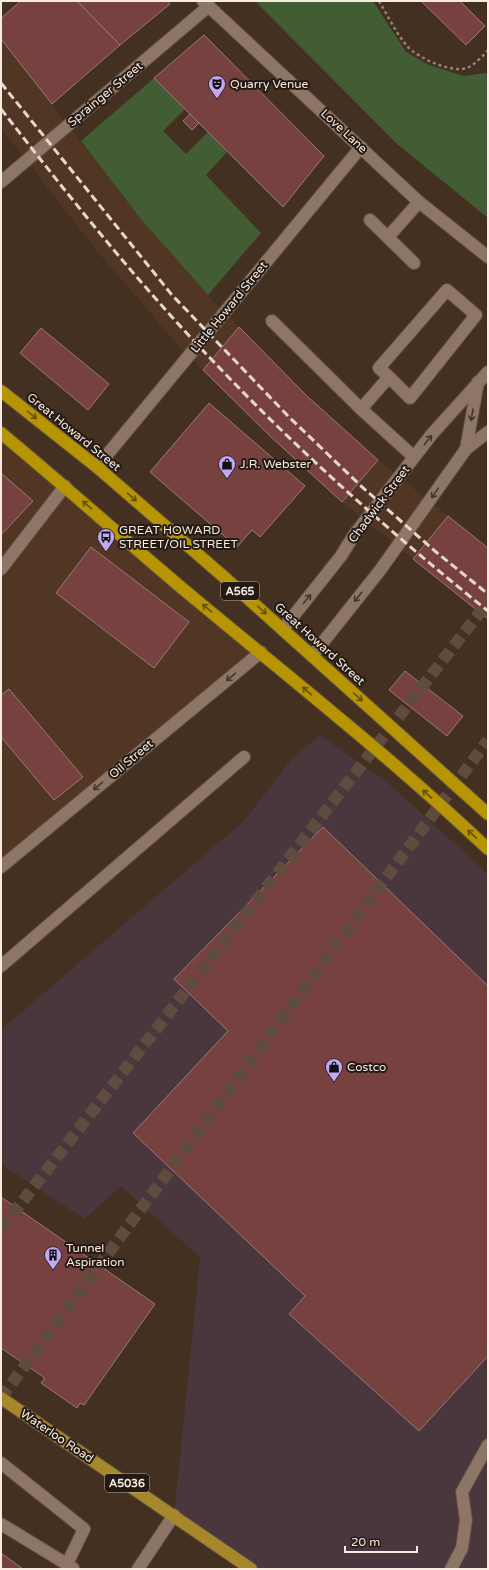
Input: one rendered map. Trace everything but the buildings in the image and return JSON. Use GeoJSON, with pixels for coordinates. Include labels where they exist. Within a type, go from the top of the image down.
{"type":"FeatureCollection","features":[{"type":"Feature","properties":{"kind":"highway","name":"Great Howard Street"},"geometry":{"type":"LineString","coordinates":[[1,390],[97,467],[283,629],[488,814]]}},
{"type":"Feature","properties":{"kind":"highway","name":"A565"},"geometry":{"type":"LineString","coordinates":[[1,433],[189,593],[261,652],[456,819],[488,849]]}},
{"type":"Feature","properties":{"kind":"main road","name":"Waterloo Road"},"geometry":{"type":"LineString","coordinates":[[1,1398],[174,1514],[251,1569]]}},
{"type":"Feature","properties":{"kind":"street","name":"Love Lane"},"geometry":{"type":"LineString","coordinates":[[206,4],[419,202],[488,257]]}},
{"type":"Feature","properties":{"kind":"street","name":"Sprainger Street"},"geometry":{"type":"LineString","coordinates":[[1,182],[206,4]]}},
{"type":"Feature","properties":{"kind":"street","name":"Little Howard Street"},"geometry":{"type":"LineString","coordinates":[[97,467],[361,147]]}},
{"type":"Feature","properties":{"kind":"street"},"geometry":{"type":"LineString","coordinates":[[388,237],[419,202]]}},
{"type":"Feature","properties":{"kind":"street"},"geometry":{"type":"LineString","coordinates":[[370,220],[414,263]]}},
{"type":"Feature","properties":{"kind":"street"},"geometry":{"type":"LineString","coordinates":[[447,290],[476,315],[410,398],[389,377],[379,368],[447,290]]}},
{"type":"Feature","properties":{"kind":"street"},"geometry":{"type":"LineString","coordinates":[[272,321],[361,409],[414,457]]}},
{"type":"Feature","properties":{"kind":"street","name":"Chadwick Street"},"geometry":{"type":"LineString","coordinates":[[283,629],[341,556],[354,535],[414,457],[488,372]]}},
{"type":"Feature","properties":{"kind":"street"},"geometry":{"type":"LineString","coordinates":[[361,409],[389,377]]}},
{"type":"Feature","properties":{"kind":"street"},"geometry":{"type":"LineString","coordinates":[[466,449],[479,381]]}},
{"type":"Feature","properties":{"kind":"street"},"geometry":{"type":"LineString","coordinates":[[312,656],[381,569],[466,449],[488,432]]}},
{"type":"Feature","properties":{"kind":"street"},"geometry":{"type":"LineString","coordinates":[[1,569],[65,486]]}},
{"type":"Feature","properties":{"kind":"street","name":"Oil Street"},"geometry":{"type":"LineString","coordinates":[[1,867],[261,652]]}},
{"type":"Feature","properties":{"kind":"street"},"geometry":{"type":"LineString","coordinates":[[1,966],[244,757]]}},
{"type":"Feature","properties":{"kind":"street"},"geometry":{"type":"LineString","coordinates":[[451,1569],[462,1548],[466,1520],[462,1492],[488,1445]]}},
{"type":"Feature","properties":{"kind":"street"},"geometry":{"type":"LineString","coordinates":[[1,1463],[84,1529],[70,1567],[1,1524]]}},
{"type":"Feature","properties":{"kind":"street"},"geometry":{"type":"LineString","coordinates":[[138,1569],[174,1514]]}},
{"type":"Feature","properties":{"kind":"path"},"geometry":{"type":"LineString","coordinates":[[379,1],[407,47],[433,62],[456,69],[469,68],[488,50]]}},
{"type":"Feature","properties":{"kind":"shaded area"},"geometry":{"type":"Polygon","coordinates":[[[1,39],[140,218],[208,295],[307,396],[378,460],[488,548],[488,619],[342,502],[271,437],[178,345],[97,251],[1,128],[1,39]]]}},
{"type":"Feature","properties":{"kind":"shaded area"},"geometry":{"type":"Polygon","coordinates":[[[1,437],[261,652],[1,867],[1,437]]]}},
{"type":"Feature","properties":{"kind":"shaded area"},"geometry":{"type":"Polygon","coordinates":[[[320,735],[388,783],[488,874],[488,1569],[251,1569],[174,1515],[200,1257],[121,1186],[85,1219],[1,1164],[1,1030],[244,821],[290,761],[320,735]]]}},
{"type":"Feature","properties":{"kind":"green space"},"geometry":{"type":"Polygon","coordinates":[[[255,1],[373,1],[406,52],[429,65],[464,76],[485,73],[488,75],[488,218],[396,143],[255,1]]]}},
{"type":"Feature","properties":{"kind":"green space"},"geometry":{"type":"Polygon","coordinates":[[[154,78],[185,109],[163,131],[186,154],[208,132],[227,152],[206,175],[261,233],[208,295],[140,218],[81,141],[154,78]]]}},
{"type":"Feature","properties":{"kind":"tunnel"},"geometry":{"type":"LineString","coordinates":[[1,1229],[488,602]]}},
{"type":"Feature","properties":{"kind":"tunnel"},"geometry":{"type":"LineString","coordinates":[[1,1398],[488,740]]}},
{"type":"Feature","properties":{"kind":"railway"},"geometry":{"type":"LineString","coordinates":[[1,83],[172,295],[289,417],[361,486],[436,552],[488,594]]}},
{"type":"Feature","properties":{"kind":"railway"},"geometry":{"type":"LineString","coordinates":[[1,109],[77,205],[156,300],[212,360],[278,427],[346,490],[416,552],[488,611]]}},
{"type":"Feature","properties":{"kind":"place","name":"Quarry Venue"},"geometry":{"type":"Point","coordinates":[217,99]}},
{"type":"Feature","properties":{"kind":"place","name":"J.R. Webster"},"geometry":{"type":"Point","coordinates":[227,479]}},
{"type":"Feature","properties":{"kind":"place","name":"GREAT HOWARD STREET/OIL STREET"},"geometry":{"type":"Point","coordinates":[106,552]}},
{"type":"Feature","properties":{"kind":"place","name":"Costco"},"geometry":{"type":"Point","coordinates":[334,1082]}},
{"type":"Feature","properties":{"kind":"place","name":"Tunnel Aspiration"},"geometry":{"type":"Point","coordinates":[53,1270]}}]}
